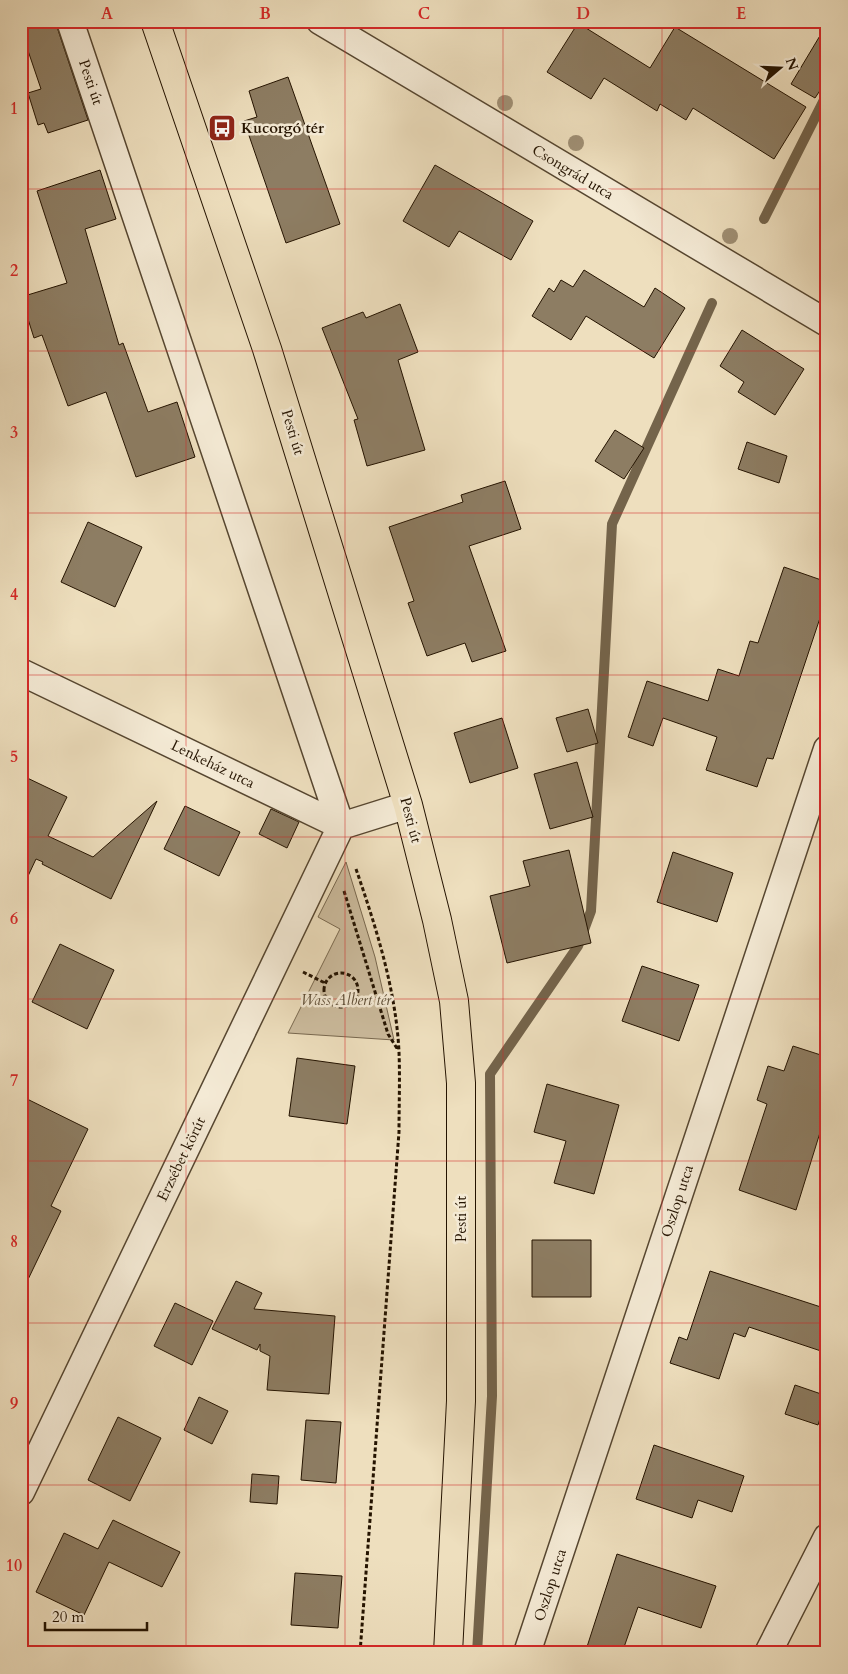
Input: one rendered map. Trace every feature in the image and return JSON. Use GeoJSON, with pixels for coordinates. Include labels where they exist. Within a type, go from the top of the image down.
{"type":"FeatureCollection","features":[{"type":"Feature","properties":{"kind":"main road","name":"Pesti út"},"geometry":{"type":"LineString","coordinates":[[155,21],[267,349],[408,805],[437,920],[454,1002],[461,1083],[461,1401],[448,1653]]}},
{"type":"Feature","properties":{"kind":"street","name":"Pesti út"},"geometry":{"type":"LineString","coordinates":[[70,21],[336,837]]}},
{"type":"Feature","properties":{"kind":"street","name":"Csongrád utca"},"geometry":{"type":"LineString","coordinates":[[320,21],[827,323]]}},
{"type":"Feature","properties":{"kind":"street","name":"Lenkeház utca"},"geometry":{"type":"LineString","coordinates":[[21,672],[336,837]]}},
{"type":"Feature","properties":{"kind":"street","name":"Oszlop utca"},"geometry":{"type":"LineString","coordinates":[[527,1653],[827,749]]}},
{"type":"Feature","properties":{"kind":"street"},"geometry":{"type":"LineString","coordinates":[[336,837],[408,805]]}},
{"type":"Feature","properties":{"kind":"street","name":"Erzsébet körút"},"geometry":{"type":"LineString","coordinates":[[21,1492],[336,837]]}},
{"type":"Feature","properties":{"kind":"street"},"geometry":{"type":"LineString","coordinates":[[768,1653],[827,1537]]}},
{"type":"Feature","properties":{"kind":"path"},"geometry":{"type":"LineString","coordinates":[[336,837],[368,905],[387,976],[399,1051],[398,1132],[360,1653]]}},
{"type":"Feature","properties":{"kind":"path"},"geometry":{"type":"LineString","coordinates":[[336,837],[388,1034],[399,1051]]}},
{"type":"Feature","properties":{"kind":"path"},"geometry":{"type":"LineString","coordinates":[[338,973],[346,974],[354,979],[358,987],[357,997],[351,1004],[343,1007],[334,1006],[327,1000],[324,992],[325,983],[330,977],[338,973]]}},
{"type":"Feature","properties":{"kind":"green space","name":"Wass Albert tér"},"geometry":{"type":"Polygon","coordinates":[[[346,862],[375,957],[394,1040],[288,1033],[340,929],[318,917],[346,862]]]}},
{"type":"Feature","properties":{"kind":"building"},"geometry":{"type":"Polygon","coordinates":[[[21,21],[55,21],[88,120],[48,133],[44,123],[38,125],[28,93],[41,89],[21,30],[21,21]]]}},
{"type":"Feature","properties":{"kind":"building"},"geometry":{"type":"Polygon","coordinates":[[[578,23],[650,68],[675,27],[806,107],[774,159],[693,108],[686,120],[660,104],[657,111],[604,78],[591,99],[547,72],[578,23]]]}},
{"type":"Feature","properties":{"kind":"building"},"geometry":{"type":"Polygon","coordinates":[[[827,24],[827,80],[815,98],[791,84],[827,24]]]}},
{"type":"Feature","properties":{"kind":"building"},"geometry":{"type":"Polygon","coordinates":[[[288,77],[340,224],[286,243],[244,121],[257,117],[249,91],[288,77]]]}},
{"type":"Feature","properties":{"kind":"building"},"geometry":{"type":"Polygon","coordinates":[[[435,165],[533,221],[511,260],[459,231],[449,247],[403,221],[435,165]]]}},
{"type":"Feature","properties":{"kind":"building"},"geometry":{"type":"Polygon","coordinates":[[[100,170],[116,219],[85,229],[119,345],[123,343],[148,412],[177,402],[195,457],[136,477],[106,392],[68,406],[42,335],[34,338],[21,297],[67,283],[37,191],[100,170]]]}},
{"type":"Feature","properties":{"kind":"building"},"geometry":{"type":"Polygon","coordinates":[[[584,270],[644,307],[655,288],[685,308],[654,358],[586,316],[571,340],[532,316],[549,288],[554,292],[561,280],[573,287],[584,270]]]}},
{"type":"Feature","properties":{"kind":"building"},"geometry":{"type":"Polygon","coordinates":[[[400,304],[418,352],[398,360],[425,450],[367,466],[354,420],[358,419],[322,328],[363,312],[366,318],[400,304]]]}},
{"type":"Feature","properties":{"kind":"building"},"geometry":{"type":"Polygon","coordinates":[[[742,330],[804,369],[775,415],[738,392],[744,382],[720,366],[742,330]]]}},
{"type":"Feature","properties":{"kind":"building"},"geometry":{"type":"Polygon","coordinates":[[[615,430],[644,448],[624,479],[595,461],[615,430]]]}},
{"type":"Feature","properties":{"kind":"building"},"geometry":{"type":"Polygon","coordinates":[[[747,442],[787,456],[779,483],[738,469],[747,442]]]}},
{"type":"Feature","properties":{"kind":"building"},"geometry":{"type":"Polygon","coordinates":[[[505,481],[521,529],[469,546],[506,651],[472,662],[465,643],[427,656],[408,603],[414,601],[389,527],[463,502],[461,495],[505,481]]]}},
{"type":"Feature","properties":{"kind":"building"},"geometry":{"type":"Polygon","coordinates":[[[88,522],[142,547],[115,607],[61,582],[88,522]]]}},
{"type":"Feature","properties":{"kind":"building"},"geometry":{"type":"Polygon","coordinates":[[[784,567],[827,582],[827,597],[773,759],[767,758],[757,787],[706,770],[717,737],[663,718],[653,746],[628,737],[647,681],[708,701],[718,669],[739,676],[750,641],[758,643],[784,567]]]}},
{"type":"Feature","properties":{"kind":"building"},"geometry":{"type":"Polygon","coordinates":[[[588,709],[598,743],[567,752],[556,718],[588,709]]]}},
{"type":"Feature","properties":{"kind":"building"},"geometry":{"type":"Polygon","coordinates":[[[502,718],[518,768],[470,783],[454,733],[502,718]]]}},
{"type":"Feature","properties":{"kind":"building"},"geometry":{"type":"Polygon","coordinates":[[[577,762],[593,817],[550,829],[534,774],[577,762]]]}},
{"type":"Feature","properties":{"kind":"building"},"geometry":{"type":"Polygon","coordinates":[[[21,775],[67,797],[48,836],[93,857],[157,801],[111,899],[42,864],[43,862],[36,859],[21,891],[21,775]]]}},
{"type":"Feature","properties":{"kind":"building"},"geometry":{"type":"Polygon","coordinates":[[[185,806],[240,832],[219,876],[164,849],[185,806]]]}},
{"type":"Feature","properties":{"kind":"building"},"geometry":{"type":"Polygon","coordinates":[[[271,809],[299,822],[287,848],[259,834],[271,809]]]}},
{"type":"Feature","properties":{"kind":"building"},"geometry":{"type":"Polygon","coordinates":[[[569,850],[591,943],[507,963],[490,896],[530,886],[523,861],[569,850]]]}},
{"type":"Feature","properties":{"kind":"building"},"geometry":{"type":"Polygon","coordinates":[[[673,852],[733,873],[717,922],[657,902],[673,852]]]}},
{"type":"Feature","properties":{"kind":"building"},"geometry":{"type":"Polygon","coordinates":[[[60,944],[114,970],[87,1029],[32,1002],[60,944]]]}},
{"type":"Feature","properties":{"kind":"building"},"geometry":{"type":"Polygon","coordinates":[[[642,966],[699,985],[679,1041],[622,1021],[642,966]]]}},
{"type":"Feature","properties":{"kind":"building"},"geometry":{"type":"Polygon","coordinates":[[[793,1046],[827,1057],[827,1110],[796,1210],[739,1190],[767,1104],[757,1100],[768,1066],[784,1071],[793,1046]]]}},
{"type":"Feature","properties":{"kind":"building"},"geometry":{"type":"Polygon","coordinates":[[[297,1058],[355,1066],[347,1124],[289,1116],[297,1058]]]}},
{"type":"Feature","properties":{"kind":"building"},"geometry":{"type":"Polygon","coordinates":[[[547,1084],[619,1105],[594,1194],[554,1183],[566,1141],[534,1132],[547,1084]]]}},
{"type":"Feature","properties":{"kind":"building"},"geometry":{"type":"Polygon","coordinates":[[[21,1096],[88,1129],[51,1206],[61,1211],[21,1294],[21,1096]]]}},
{"type":"Feature","properties":{"kind":"building"},"geometry":{"type":"Polygon","coordinates":[[[532,1240],[591,1240],[591,1297],[532,1297],[532,1240]]]}},
{"type":"Feature","properties":{"kind":"building"},"geometry":{"type":"Polygon","coordinates":[[[710,1271],[827,1309],[827,1353],[749,1327],[745,1337],[734,1333],[719,1379],[670,1363],[679,1337],[687,1340],[710,1271]]]}},
{"type":"Feature","properties":{"kind":"building"},"geometry":{"type":"Polygon","coordinates":[[[236,1281],[262,1293],[254,1309],[335,1316],[329,1394],[267,1390],[270,1356],[260,1351],[260,1344],[257,1350],[212,1329],[236,1281]]]}},
{"type":"Feature","properties":{"kind":"building"},"geometry":{"type":"Polygon","coordinates":[[[175,1303],[213,1321],[192,1365],[154,1346],[175,1303]]]}},
{"type":"Feature","properties":{"kind":"building"},"geometry":{"type":"Polygon","coordinates":[[[795,1385],[827,1396],[818,1425],[785,1414],[795,1385]]]}},
{"type":"Feature","properties":{"kind":"building"},"geometry":{"type":"Polygon","coordinates":[[[199,1397],[228,1411],[212,1444],[184,1430],[199,1397]]]}},
{"type":"Feature","properties":{"kind":"building"},"geometry":{"type":"Polygon","coordinates":[[[118,1417],[161,1438],[130,1501],[88,1480],[118,1417]]]}},
{"type":"Feature","properties":{"kind":"building"},"geometry":{"type":"Polygon","coordinates":[[[306,1420],[341,1422],[336,1483],[301,1480],[306,1420]]]}},
{"type":"Feature","properties":{"kind":"building"},"geometry":{"type":"Polygon","coordinates":[[[654,1445],[744,1476],[732,1512],[698,1500],[692,1518],[636,1499],[654,1445]]]}},
{"type":"Feature","properties":{"kind":"building"},"geometry":{"type":"Polygon","coordinates":[[[252,1474],[279,1476],[277,1504],[250,1502],[252,1474]]]}},
{"type":"Feature","properties":{"kind":"building"},"geometry":{"type":"Polygon","coordinates":[[[113,1520],[180,1552],[162,1587],[109,1562],[84,1615],[36,1592],[64,1533],[98,1549],[113,1520]]]}},
{"type":"Feature","properties":{"kind":"building"},"geometry":{"type":"Polygon","coordinates":[[[617,1554],[716,1586],[701,1628],[638,1607],[622,1653],[585,1653],[617,1554]]]}},
{"type":"Feature","properties":{"kind":"building"},"geometry":{"type":"Polygon","coordinates":[[[295,1573],[342,1576],[338,1628],[291,1625],[295,1573]]]}},
{"type":"Feature","properties":{"kind":"waterway"},"geometry":{"type":"LineString","coordinates":[[764,219],[827,94]]}},
{"type":"Feature","properties":{"kind":"waterway"},"geometry":{"type":"LineString","coordinates":[[477,1653],[492,1396],[490,1074],[578,946],[591,911],[612,524],[712,303]]}},
{"type":"Feature","properties":{"kind":"place","name":"Kucorgó tér"},"geometry":{"type":"Point","coordinates":[222,128]}}]}
